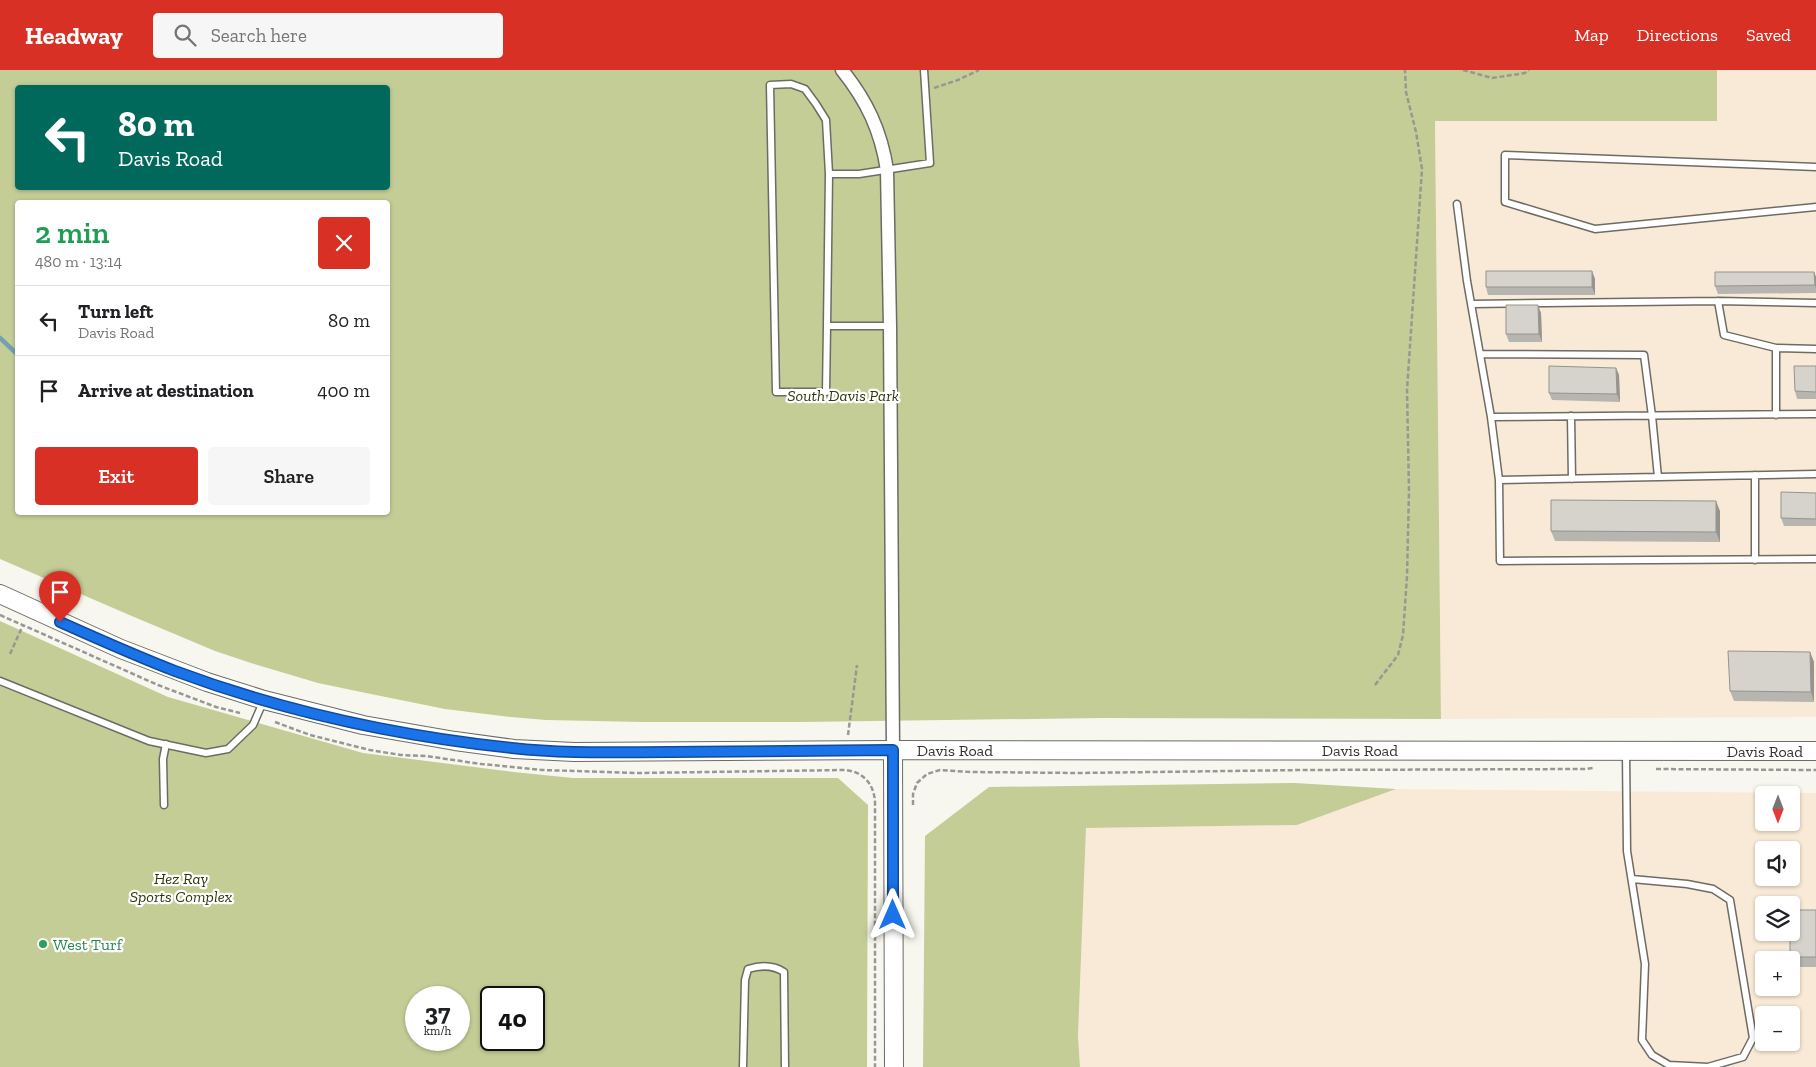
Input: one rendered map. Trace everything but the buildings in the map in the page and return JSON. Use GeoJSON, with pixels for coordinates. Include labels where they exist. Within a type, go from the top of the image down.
{"type":"FeatureCollection","features":[{"type":"Feature","properties":{"kind":"street"},"geometry":{"type":"LineString","coordinates":[[842,70],[857,88],[874,120],[884,152],[887,170],[890,326],[894,1067]]}},
{"type":"Feature","properties":{"kind":"street","name":"Davis Road"},"geometry":{"type":"LineString","coordinates":[[0,594],[139,656],[207,682],[264,700],[363,725],[514,749],[574,752],[893,750],[1816,751]]}},
{"type":"Feature","properties":{"kind":"lane"},"geometry":{"type":"LineString","coordinates":[[829,174],[859,174],[930,163],[924,70]]}},
{"type":"Feature","properties":{"kind":"lane"},"geometry":{"type":"LineString","coordinates":[[791,84],[805,89],[826,120],[829,174],[827,326],[826,392],[776,392],[770,85],[791,84]]}},
{"type":"Feature","properties":{"kind":"lane"},"geometry":{"type":"LineString","coordinates":[[1816,167],[1505,155],[1506,202],[1595,229],[1816,207]]}},
{"type":"Feature","properties":{"kind":"lane"},"geometry":{"type":"LineString","coordinates":[[1457,204],[1491,417],[1498,480],[1500,561],[1816,559]]}},
{"type":"Feature","properties":{"kind":"lane"},"geometry":{"type":"LineString","coordinates":[[1472,304],[1718,301],[1816,303]]}},
{"type":"Feature","properties":{"kind":"lane"},"geometry":{"type":"LineString","coordinates":[[1718,301],[1724,335],[1776,348],[1816,348]]}},
{"type":"Feature","properties":{"kind":"lane"},"geometry":{"type":"LineString","coordinates":[[827,326],[890,326]]}},
{"type":"Feature","properties":{"kind":"lane"},"geometry":{"type":"LineString","coordinates":[[1776,348],[1776,415]]}},
{"type":"Feature","properties":{"kind":"lane"},"geometry":{"type":"LineString","coordinates":[[1481,354],[1644,355],[1658,477]]}},
{"type":"Feature","properties":{"kind":"lane"},"geometry":{"type":"LineString","coordinates":[[1491,417],[1816,414]]}},
{"type":"Feature","properties":{"kind":"lane"},"geometry":{"type":"LineString","coordinates":[[1571,416],[1572,479]]}},
{"type":"Feature","properties":{"kind":"lane"},"geometry":{"type":"LineString","coordinates":[[1498,480],[1816,474]]}},
{"type":"Feature","properties":{"kind":"lane"},"geometry":{"type":"LineString","coordinates":[[1754,475],[1755,560]]}},
{"type":"Feature","properties":{"kind":"lane"},"geometry":{"type":"LineString","coordinates":[[0,681],[149,741],[206,753],[228,749],[253,726],[264,700]]}},
{"type":"Feature","properties":{"kind":"lane"},"geometry":{"type":"LineString","coordinates":[[164,805],[163,759],[166,744]]}},
{"type":"Feature","properties":{"kind":"lane"},"geometry":{"type":"LineString","coordinates":[[1626,751],[1627,851],[1644,964],[1642,1040],[1652,1055],[1669,1065],[1708,1067],[1743,1057],[1752,1038],[1730,900],[1713,889],[1687,884],[1632,879]]}},
{"type":"Feature","properties":{"kind":"lane"},"geometry":{"type":"LineString","coordinates":[[743,1067],[745,980],[748,969],[759,966],[776,967],[784,972],[785,1067]]}},
{"type":"Feature","properties":{"kind":"path"},"geometry":{"type":"LineString","coordinates":[[926,91],[958,80],[979,70]]}},
{"type":"Feature","properties":{"kind":"path"},"geometry":{"type":"LineString","coordinates":[[1375,685],[1398,655],[1403,635],[1407,576],[1409,491],[1407,390],[1422,169],[1416,132],[1406,92],[1405,70]]}},
{"type":"Feature","properties":{"kind":"path"},"geometry":{"type":"LineString","coordinates":[[1463,70],[1492,78],[1525,73],[1529,70]]}},
{"type":"Feature","properties":{"kind":"path"},"geometry":{"type":"LineString","coordinates":[[0,615],[158,685],[240,714]]}},
{"type":"Feature","properties":{"kind":"path"},"geometry":{"type":"LineString","coordinates":[[10,654],[23,625]]}},
{"type":"Feature","properties":{"kind":"path"},"geometry":{"type":"LineString","coordinates":[[848,735],[857,665]]}},
{"type":"Feature","properties":{"kind":"path"},"geometry":{"type":"LineString","coordinates":[[275,722],[310,735],[386,752],[542,770],[638,773],[849,770],[861,776],[870,783],[874,792],[875,802],[876,1067]]}},
{"type":"Feature","properties":{"kind":"path"},"geometry":{"type":"LineString","coordinates":[[913,805],[916,783],[926,774],[940,770],[1078,773],[1585,769],[1595,767]]}},
{"type":"Feature","properties":{"kind":"path"},"geometry":{"type":"LineString","coordinates":[[1656,769],[1816,770]]}},
{"type":"Feature","properties":{"kind":"shaded area"},"geometry":{"type":"Polygon","coordinates":[[[1717,70],[1816,70],[1816,717],[1441,719],[1435,121],[1717,121],[1717,70]]]}},
{"type":"Feature","properties":{"kind":"shaded area"},"geometry":{"type":"Polygon","coordinates":[[[1396,789],[1755,792],[1755,831],[1800,831],[1800,793],[1816,793],[1816,1067],[1080,1067],[1078,1036],[1086,828],[1297,825],[1396,789]]]}},
{"type":"Feature","properties":{"kind":"green space","name":"South Davis Park"},"geometry":{"type":"Polygon","coordinates":[[[0,70],[1717,70],[1717,121],[1435,121],[1441,719],[1102,718],[801,722],[546,720],[445,709],[318,683],[215,651],[0,559],[0,70]]]}},
{"type":"Feature","properties":{"kind":"green space","name":"Hez Ray Sports Complex"},"geometry":{"type":"Polygon","coordinates":[[[0,621],[168,697],[363,753],[573,778],[838,778],[868,805],[867,1067],[0,1067],[0,621]]]}},
{"type":"Feature","properties":{"kind":"green space"},"geometry":{"type":"Polygon","coordinates":[[[1295,783],[1396,789],[1297,825],[1086,828],[1078,1036],[1080,1067],[923,1067],[925,836],[989,787],[1295,783]]]}},
{"type":"Feature","properties":{"kind":"waterway"},"geometry":{"type":"LineString","coordinates":[[0,338],[15,352]]}},
{"type":"Feature","properties":{"kind":"place","name":"West Turf"},"geometry":{"type":"Point","coordinates":[43,944]}},
{"type":"Feature","properties":{"kind":"route"},"geometry":{"type":"LineString","coordinates":[[60,622],[174,670],[264,700],[363,725],[455,741],[514,749],[574,752],[893,750],[893,915]]}}]}
